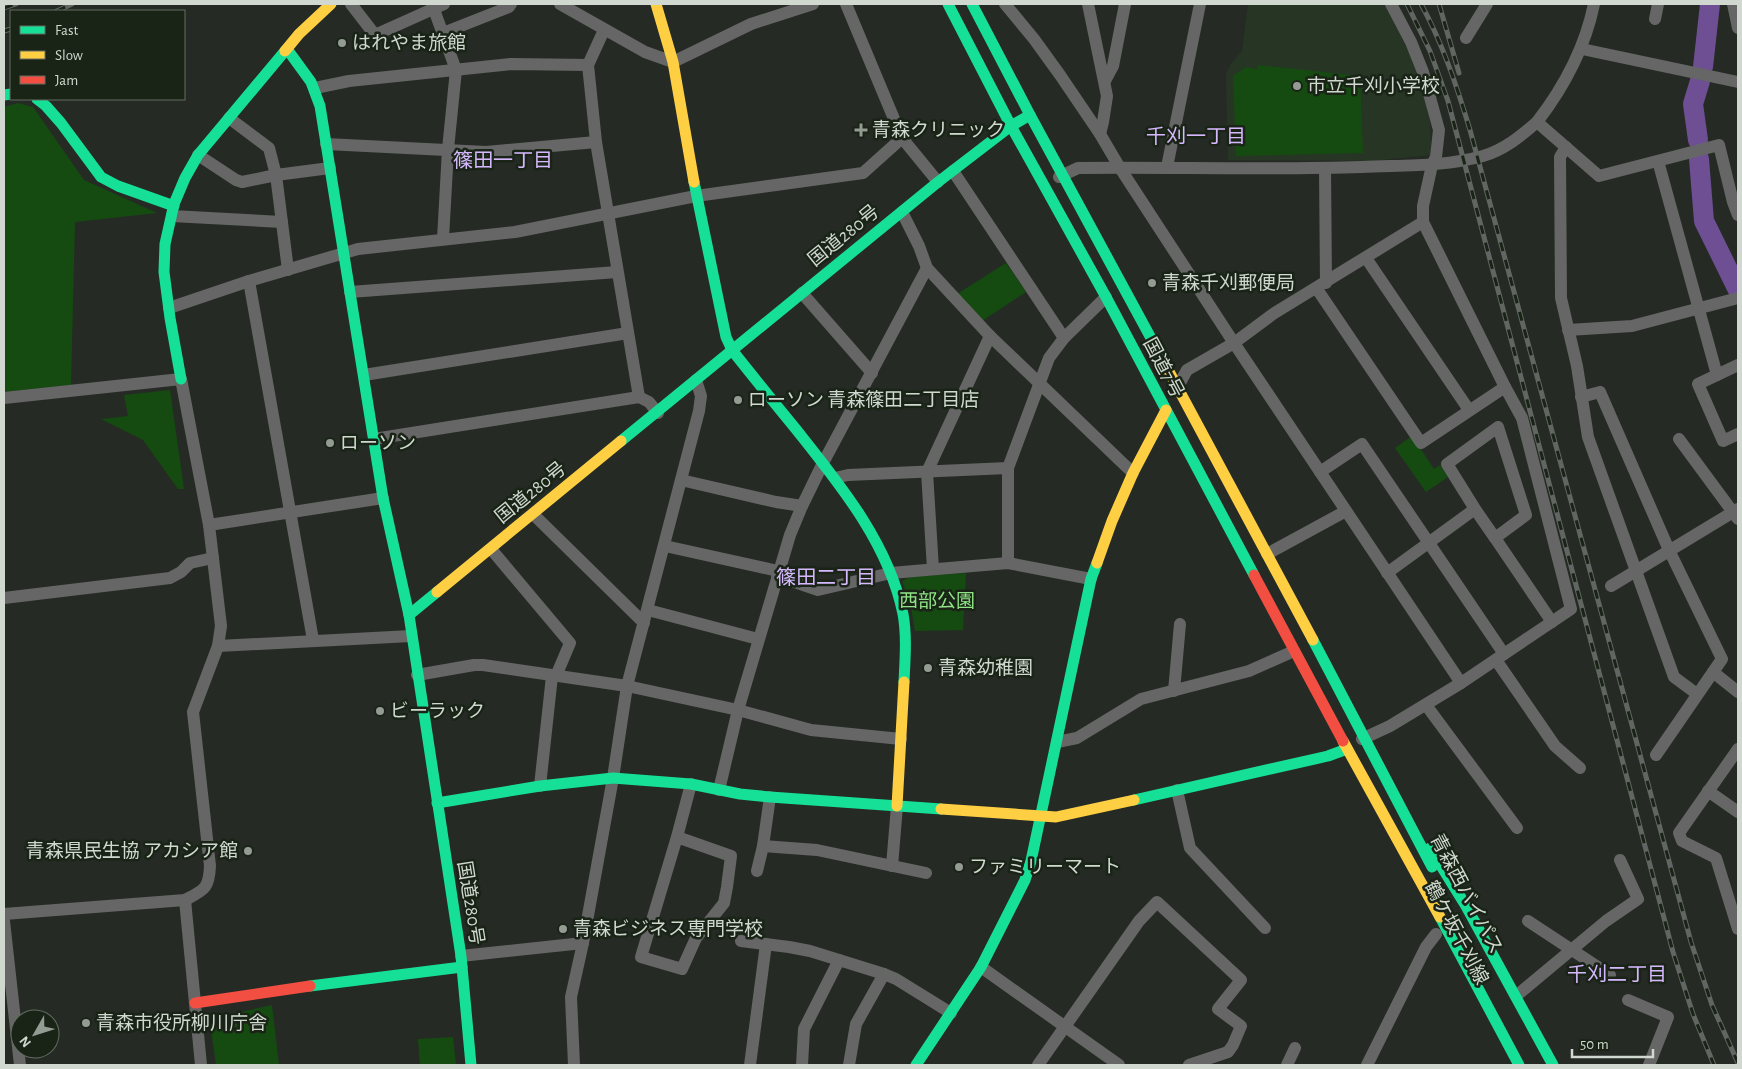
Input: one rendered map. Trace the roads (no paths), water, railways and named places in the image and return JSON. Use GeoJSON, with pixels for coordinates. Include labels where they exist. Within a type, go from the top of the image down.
{"type":"FeatureCollection","features":[{"type":"Feature","properties":{"kind":"main road"},"geometry":{"type":"LineString","coordinates":[[181,379],[164,273],[164,255],[173,211],[184,176],[198,155],[309,22],[331,4]]}},
{"type":"Feature","properties":{"kind":"main road"},"geometry":{"type":"LineString","coordinates":[[656,4],[674,62],[696,196],[726,337],[732,350],[836,478],[877,543],[891,572],[899,598],[905,632],[905,676],[897,806]]}},
{"type":"Feature","properties":{"kind":"main road","name":"国道7号"},"geometry":{"type":"LineString","coordinates":[[948,4],[1011,126],[1106,297],[1347,749]]}},
{"type":"Feature","properties":{"kind":"main road","name":"国道7号"},"geometry":{"type":"LineString","coordinates":[[972,4],[1365,738]]}},
{"type":"Feature","properties":{"kind":"main road"},"geometry":{"type":"LineString","coordinates":[[287,49],[306,72],[315,88],[326,144],[384,498],[409,615]]}},
{"type":"Feature","properties":{"kind":"main road"},"geometry":{"type":"LineString","coordinates":[[38,100],[61,123],[101,176],[118,186],[173,211]]}},
{"type":"Feature","properties":{"kind":"main road","name":"国道280号"},"geometry":{"type":"LineString","coordinates":[[471,1065],[462,962],[409,615],[938,182],[1011,126],[1030,115]]}},
{"type":"Feature","properties":{"kind":"main road"},"geometry":{"type":"LineString","coordinates":[[916,1065],[981,967],[1025,880],[1031,861],[1092,579],[1112,521],[1133,473],[1166,410]]}},
{"type":"Feature","properties":{"kind":"main road","name":"青森西バイパス"},"geometry":{"type":"LineString","coordinates":[[1365,738],[1454,908]]}},
{"type":"Feature","properties":{"kind":"main road","name":"鶴ケ坂千刈線"},"geometry":{"type":"LineString","coordinates":[[1365,738],[1381,756],[1428,844],[1466,906],[1553,1065]]}},
{"type":"Feature","properties":{"kind":"main road"},"geometry":{"type":"LineString","coordinates":[[437,803],[540,786],[613,778],[691,784],[718,790],[770,797],[1056,817],[1328,756],[1347,749]]}},
{"type":"Feature","properties":{"kind":"main road","name":"青森西バイパス"},"geometry":{"type":"LineString","coordinates":[[1347,749],[1382,814],[1415,869],[1519,1065]]}},
{"type":"Feature","properties":{"kind":"main road","name":"鶴ケ坂千刈線"},"geometry":{"type":"LineString","coordinates":[[1382,814],[1398,862],[1455,969]]}},
{"type":"Feature","properties":{"kind":"main road"},"geometry":{"type":"LineString","coordinates":[[194,1003],[352,980],[423,973],[462,962]]}},
{"type":"Feature","properties":{"kind":"street"},"geometry":{"type":"LineString","coordinates":[[352,4],[374,35],[437,5],[443,33],[456,70],[448,149],[443,240]]}},
{"type":"Feature","properties":{"kind":"street"},"geometry":{"type":"LineString","coordinates":[[443,33],[511,4]]}},
{"type":"Feature","properties":{"kind":"street"},"geometry":{"type":"LineString","coordinates":[[560,4],[645,52],[674,62],[750,24],[813,4]]}},
{"type":"Feature","properties":{"kind":"street"},"geometry":{"type":"LineString","coordinates":[[846,4],[902,138],[938,182]]}},
{"type":"Feature","properties":{"kind":"street"},"geometry":{"type":"LineString","coordinates":[[1005,4],[1034,39],[1100,134],[1120,168],[1234,343],[1461,683]]}},
{"type":"Feature","properties":{"kind":"street"},"geometry":{"type":"LineString","coordinates":[[1088,4],[1107,96],[1104,122],[1100,134]]}},
{"type":"Feature","properties":{"kind":"street"},"geometry":{"type":"LineString","coordinates":[[1105,81],[1112,66],[1124,4]]}},
{"type":"Feature","properties":{"kind":"street"},"geometry":{"type":"LineString","coordinates":[[1167,167],[1200,4]]}},
{"type":"Feature","properties":{"kind":"street"},"geometry":{"type":"LineString","coordinates":[[1347,749],[1426,705],[1571,609],[1522,418],[1504,387],[1423,222],[1423,206],[1432,165],[1436,157],[1439,130],[1423,72],[1411,42],[1391,4]]}},
{"type":"Feature","properties":{"kind":"street"},"geometry":{"type":"LineString","coordinates":[[1466,38],[1487,4]]}},
{"type":"Feature","properties":{"kind":"street"},"geometry":{"type":"LineString","coordinates":[[1044,186],[1078,168],[1138,169],[1167,167],[1212,169],[1432,165],[1483,156],[1499,150],[1519,138],[1537,122],[1564,83],[1582,49],[1594,4]]}},
{"type":"Feature","properties":{"kind":"street"},"geometry":{"type":"LineString","coordinates":[[1655,19],[1658,4]]}},
{"type":"Feature","properties":{"kind":"street"},"geometry":{"type":"LineString","coordinates":[[1733,4],[1738,28]]}},
{"type":"Feature","properties":{"kind":"street"},"geometry":{"type":"LineString","coordinates":[[604,30],[588,65],[596,142],[639,397]]}},
{"type":"Feature","properties":{"kind":"street"},"geometry":{"type":"LineString","coordinates":[[1582,49],[1738,82]]}},
{"type":"Feature","properties":{"kind":"street"},"geometry":{"type":"LineString","coordinates":[[315,88],[349,81],[511,64],[588,65]]}},
{"type":"Feature","properties":{"kind":"street"},"geometry":{"type":"LineString","coordinates":[[229,118],[269,148],[276,175],[288,270]]}},
{"type":"Feature","properties":{"kind":"street"},"geometry":{"type":"LineString","coordinates":[[1537,122],[1599,176],[1719,145],[1736,200],[1738,214]]}},
{"type":"Feature","properties":{"kind":"street"},"geometry":{"type":"LineString","coordinates":[[169,308],[249,281],[358,249],[515,232],[696,196],[863,173],[902,138]]}},
{"type":"Feature","properties":{"kind":"street"},"geometry":{"type":"LineString","coordinates":[[326,144],[486,152],[596,142]]}},
{"type":"Feature","properties":{"kind":"street"},"geometry":{"type":"LineString","coordinates":[[1566,147],[1560,157],[1560,289],[1588,437],[1674,677],[1697,694]]}},
{"type":"Feature","properties":{"kind":"street"},"geometry":{"type":"LineString","coordinates":[[198,155],[242,182],[276,175],[330,168]]}},
{"type":"Feature","properties":{"kind":"street"},"geometry":{"type":"LineString","coordinates":[[1658,161],[1717,375]]}},
{"type":"Feature","properties":{"kind":"street"},"geometry":{"type":"LineString","coordinates":[[1325,168],[1322,286],[1421,443],[1504,387]]}},
{"type":"Feature","properties":{"kind":"street"},"geometry":{"type":"LineString","coordinates":[[953,171],[1064,338]]}},
{"type":"Feature","properties":{"kind":"street"},"geometry":{"type":"LineString","coordinates":[[173,211],[282,222]]}},
{"type":"Feature","properties":{"kind":"street"},"geometry":{"type":"LineString","coordinates":[[902,212],[919,246],[927,268],[990,336],[1133,473]]}},
{"type":"Feature","properties":{"kind":"street"},"geometry":{"type":"LineString","coordinates":[[1166,410],[1187,370],[1234,343],[1273,314],[1322,286],[1423,222]]}},
{"type":"Feature","properties":{"kind":"street"},"geometry":{"type":"LineString","coordinates":[[1366,258],[1469,410]]}},
{"type":"Feature","properties":{"kind":"street"},"geometry":{"type":"LineString","coordinates":[[718,790],[758,639],[802,506],[927,268]]}},
{"type":"Feature","properties":{"kind":"street"},"geometry":{"type":"LineString","coordinates":[[350,292],[617,272]]}},
{"type":"Feature","properties":{"kind":"street"},"geometry":{"type":"LineString","coordinates":[[249,281],[313,640]]}},
{"type":"Feature","properties":{"kind":"street"},"geometry":{"type":"LineString","coordinates":[[802,293],[872,373]]}},
{"type":"Feature","properties":{"kind":"street"},"geometry":{"type":"LineString","coordinates":[[1008,563],[1008,468],[1049,358],[1064,338],[1106,297]]}},
{"type":"Feature","properties":{"kind":"street"},"geometry":{"type":"LineString","coordinates":[[1568,330],[1632,326],[1738,298]]}},
{"type":"Feature","properties":{"kind":"street"},"geometry":{"type":"LineString","coordinates":[[364,375],[628,332]]}},
{"type":"Feature","properties":{"kind":"street"},"geometry":{"type":"LineString","coordinates":[[933,569],[927,472],[990,336]]}},
{"type":"Feature","properties":{"kind":"street"},"geometry":{"type":"LineString","coordinates":[[1738,365],[1698,384],[1723,441],[1738,434]]}},
{"type":"Feature","properties":{"kind":"street"},"geometry":{"type":"LineString","coordinates":[[4,398],[181,379],[209,525],[221,626],[218,646],[193,712],[210,866],[209,881],[204,890],[185,900],[4,914]]}},
{"type":"Feature","properties":{"kind":"street"},"geometry":{"type":"LineString","coordinates":[[574,1065],[571,996],[583,943],[613,778],[627,686],[699,411],[701,396],[696,380]]}},
{"type":"Feature","properties":{"kind":"street"},"geometry":{"type":"LineString","coordinates":[[1581,397],[1600,392],[1669,550],[1722,659],[1656,755]]}},
{"type":"Feature","properties":{"kind":"street"},"geometry":{"type":"LineString","coordinates":[[374,439],[639,397],[649,402],[658,413]]}},
{"type":"Feature","properties":{"kind":"street"},"geometry":{"type":"LineString","coordinates":[[1495,538],[1526,515],[1498,427],[1447,464],[1475,509],[1552,622]]}},
{"type":"Feature","properties":{"kind":"street"},"geometry":{"type":"LineString","coordinates":[[1611,586],[1669,550],[1737,513],[1679,439]]}},
{"type":"Feature","properties":{"kind":"street"},"geometry":{"type":"LineString","coordinates":[[1320,472],[1362,444],[1430,542],[1555,746],[1580,768]]}},
{"type":"Feature","properties":{"kind":"street"},"geometry":{"type":"LineString","coordinates":[[836,478],[848,475],[1008,468]]}},
{"type":"Feature","properties":{"kind":"street"},"geometry":{"type":"LineString","coordinates":[[681,480],[776,502],[802,506]]}},
{"type":"Feature","properties":{"kind":"street"},"geometry":{"type":"LineString","coordinates":[[209,525],[384,498]]}},
{"type":"Feature","properties":{"kind":"street"},"geometry":{"type":"LineString","coordinates":[[1387,572],[1475,509]]}},
{"type":"Feature","properties":{"kind":"street"},"geometry":{"type":"LineString","coordinates":[[1267,554],[1346,511]]}},
{"type":"Feature","properties":{"kind":"street"},"geometry":{"type":"LineString","coordinates":[[533,514],[644,623]]}},
{"type":"Feature","properties":{"kind":"street"},"geometry":{"type":"LineString","coordinates":[[665,546],[778,574],[818,590],[891,572],[1008,563],[1092,579]]}},
{"type":"Feature","properties":{"kind":"street"},"geometry":{"type":"LineString","coordinates":[[491,549],[570,644],[554,676],[540,786]]}},
{"type":"Feature","properties":{"kind":"street"},"geometry":{"type":"LineString","coordinates":[[4,598],[165,578],[181,572],[190,563],[214,558]]}},
{"type":"Feature","properties":{"kind":"street"},"geometry":{"type":"LineString","coordinates":[[648,610],[758,639]]}},
{"type":"Feature","properties":{"kind":"street"},"geometry":{"type":"LineString","coordinates":[[1174,690],[1180,624]]}},
{"type":"Feature","properties":{"kind":"street"},"geometry":{"type":"LineString","coordinates":[[218,646],[411,636]]}},
{"type":"Feature","properties":{"kind":"street"},"geometry":{"type":"LineString","coordinates":[[1057,742],[1077,738],[1141,699],[1249,671],[1294,651]]}},
{"type":"Feature","properties":{"kind":"street"},"geometry":{"type":"LineString","coordinates":[[417,675],[483,665],[627,686],[738,710],[811,730],[901,740]]}},
{"type":"Feature","properties":{"kind":"street"},"geometry":{"type":"LineString","coordinates":[[1713,672],[1738,692]]}},
{"type":"Feature","properties":{"kind":"street"},"geometry":{"type":"LineString","coordinates":[[1426,705],[1517,828]]}},
{"type":"Feature","properties":{"kind":"street"},"geometry":{"type":"LineString","coordinates":[[1738,749],[1679,833],[1682,841],[1716,858],[1738,929]]}},
{"type":"Feature","properties":{"kind":"street"},"geometry":{"type":"LineString","coordinates":[[677,837],[731,856],[724,903],[696,938],[682,969],[641,957],[691,784]]}},
{"type":"Feature","properties":{"kind":"street"},"geometry":{"type":"LineString","coordinates":[[1177,790],[1190,848],[1265,928]]}},
{"type":"Feature","properties":{"kind":"street"},"geometry":{"type":"LineString","coordinates":[[1708,791],[1738,812]]}},
{"type":"Feature","properties":{"kind":"street"},"geometry":{"type":"LineString","coordinates":[[757,871],[763,846],[770,797]]}},
{"type":"Feature","properties":{"kind":"street"},"geometry":{"type":"LineString","coordinates":[[892,866],[897,806]]}},
{"type":"Feature","properties":{"kind":"street"},"geometry":{"type":"LineString","coordinates":[[763,846],[817,850],[926,873]]}},
{"type":"Feature","properties":{"kind":"street"},"geometry":{"type":"LineString","coordinates":[[1516,996],[1606,921],[1638,899],[1620,860]]}},
{"type":"Feature","properties":{"kind":"street"},"geometry":{"type":"LineString","coordinates":[[185,900],[201,1065]]}},
{"type":"Feature","properties":{"kind":"street"},"geometry":{"type":"LineString","coordinates":[[1038,1065],[1139,921],[1157,902],[1241,980],[1218,1009],[1241,1026],[1233,1045],[1228,1052],[1189,1065]]}},
{"type":"Feature","properties":{"kind":"street"},"geometry":{"type":"LineString","coordinates":[[4,921],[20,1065]]}},
{"type":"Feature","properties":{"kind":"street"},"geometry":{"type":"LineString","coordinates":[[1528,921],[1610,975]]}},
{"type":"Feature","properties":{"kind":"street"},"geometry":{"type":"LineString","coordinates":[[1368,1065],[1426,947],[1436,934]]}},
{"type":"Feature","properties":{"kind":"street"},"geometry":{"type":"LineString","coordinates":[[741,941],[810,950],[884,974],[896,979],[951,1013]]}},
{"type":"Feature","properties":{"kind":"street"},"geometry":{"type":"LineString","coordinates":[[462,962],[583,943]]}},
{"type":"Feature","properties":{"kind":"street"},"geometry":{"type":"LineString","coordinates":[[750,1065],[766,944]]}},
{"type":"Feature","properties":{"kind":"street"},"geometry":{"type":"LineString","coordinates":[[802,1065],[804,1029],[839,960]]}},
{"type":"Feature","properties":{"kind":"street"},"geometry":{"type":"LineString","coordinates":[[981,967],[1119,1065]]}},
{"type":"Feature","properties":{"kind":"street"},"geometry":{"type":"LineString","coordinates":[[849,1065],[856,1024],[884,974]]}},
{"type":"Feature","properties":{"kind":"street"},"geometry":{"type":"LineString","coordinates":[[1628,1000],[1668,1016],[1649,1065]]}},
{"type":"Feature","properties":{"kind":"street"},"geometry":{"type":"LineString","coordinates":[[1287,1065],[1295,1048]]}},
{"type":"Feature","properties":{"kind":"waterway"},"geometry":{"type":"LineString","coordinates":[[1703,67],[1710,4]]}},
{"type":"Feature","properties":{"kind":"waterway"},"geometry":{"type":"LineString","coordinates":[[1698,140],[1693,104],[1700,81]]}},
{"type":"Feature","properties":{"kind":"waterway"},"geometry":{"type":"LineString","coordinates":[[1699,159],[1704,221],[1738,290]]}},
{"type":"Feature","properties":{"kind":"railway"},"geometry":{"type":"LineString","coordinates":[[4,8],[16,4]]}},
{"type":"Feature","properties":{"kind":"railway"},"geometry":{"type":"LineString","coordinates":[[59,10],[72,4]]}},
{"type":"Feature","properties":{"kind":"railway"},"geometry":{"type":"LineString","coordinates":[[1407,4],[1430,51],[1448,101],[1673,952],[1693,1014],[1714,1065]]}},
{"type":"Feature","properties":{"kind":"railway"},"geometry":{"type":"LineString","coordinates":[[1421,4],[1443,50],[1470,130],[1691,942],[1712,1005],[1738,1063]]}},
{"type":"Feature","properties":{"kind":"railway"},"geometry":{"type":"LineString","coordinates":[[1439,4],[1459,73]]}},
{"type":"Feature","properties":{"kind":"railway"},"geometry":{"type":"LineString","coordinates":[[4,31],[10,29]]}},
{"type":"Feature","properties":{"kind":"place","name":"はれやま旅館"},"geometry":{"type":"Point","coordinates":[342,43]}},
{"type":"Feature","properties":{"kind":"place","name":"市立千刈小学校"},"geometry":{"type":"Point","coordinates":[1297,86]}},
{"type":"Feature","properties":{"kind":"place","name":"青森クリニック"},"geometry":{"type":"Point","coordinates":[861,130]}},
{"type":"Feature","properties":{"kind":"place","name":"青森千刈郵便局"},"geometry":{"type":"Point","coordinates":[1152,283]}},
{"type":"Feature","properties":{"kind":"place","name":"ローソン 青森篠田二丁目店"},"geometry":{"type":"Point","coordinates":[738,400]}},
{"type":"Feature","properties":{"kind":"place","name":"ローソン"},"geometry":{"type":"Point","coordinates":[330,443]}},
{"type":"Feature","properties":{"kind":"place","name":"青森幼稚園"},"geometry":{"type":"Point","coordinates":[928,668]}},
{"type":"Feature","properties":{"kind":"place","name":"ビーラック"},"geometry":{"type":"Point","coordinates":[380,711]}},
{"type":"Feature","properties":{"kind":"place","name":"青森県民生協 アカシア館"},"geometry":{"type":"Point","coordinates":[248,851]}},
{"type":"Feature","properties":{"kind":"place","name":"ファミリーマート"},"geometry":{"type":"Point","coordinates":[959,867]}},
{"type":"Feature","properties":{"kind":"place","name":"青森ビジネス専門学校"},"geometry":{"type":"Point","coordinates":[563,929]}},
{"type":"Feature","properties":{"kind":"place","name":"青森市役所柳川庁舎"},"geometry":{"type":"Point","coordinates":[86,1023]}},
{"type":"Feature","properties":{"kind":"district","name":"千刈一丁目"},"geometry":{"type":"Point","coordinates":[1196,137]}},
{"type":"Feature","properties":{"kind":"district","name":"篠田一丁目"},"geometry":{"type":"Point","coordinates":[503,161]}},
{"type":"Feature","properties":{"kind":"district","name":"篠田二丁目"},"geometry":{"type":"Point","coordinates":[826,578]}},
{"type":"Feature","properties":{"kind":"district","name":"千刈二丁目"},"geometry":{"type":"Point","coordinates":[1617,975]}},
{"type":"Feature","properties":{"kind":"park label","name":"西部公園"},"geometry":{"type":"Point","coordinates":[937,601]}}]}
